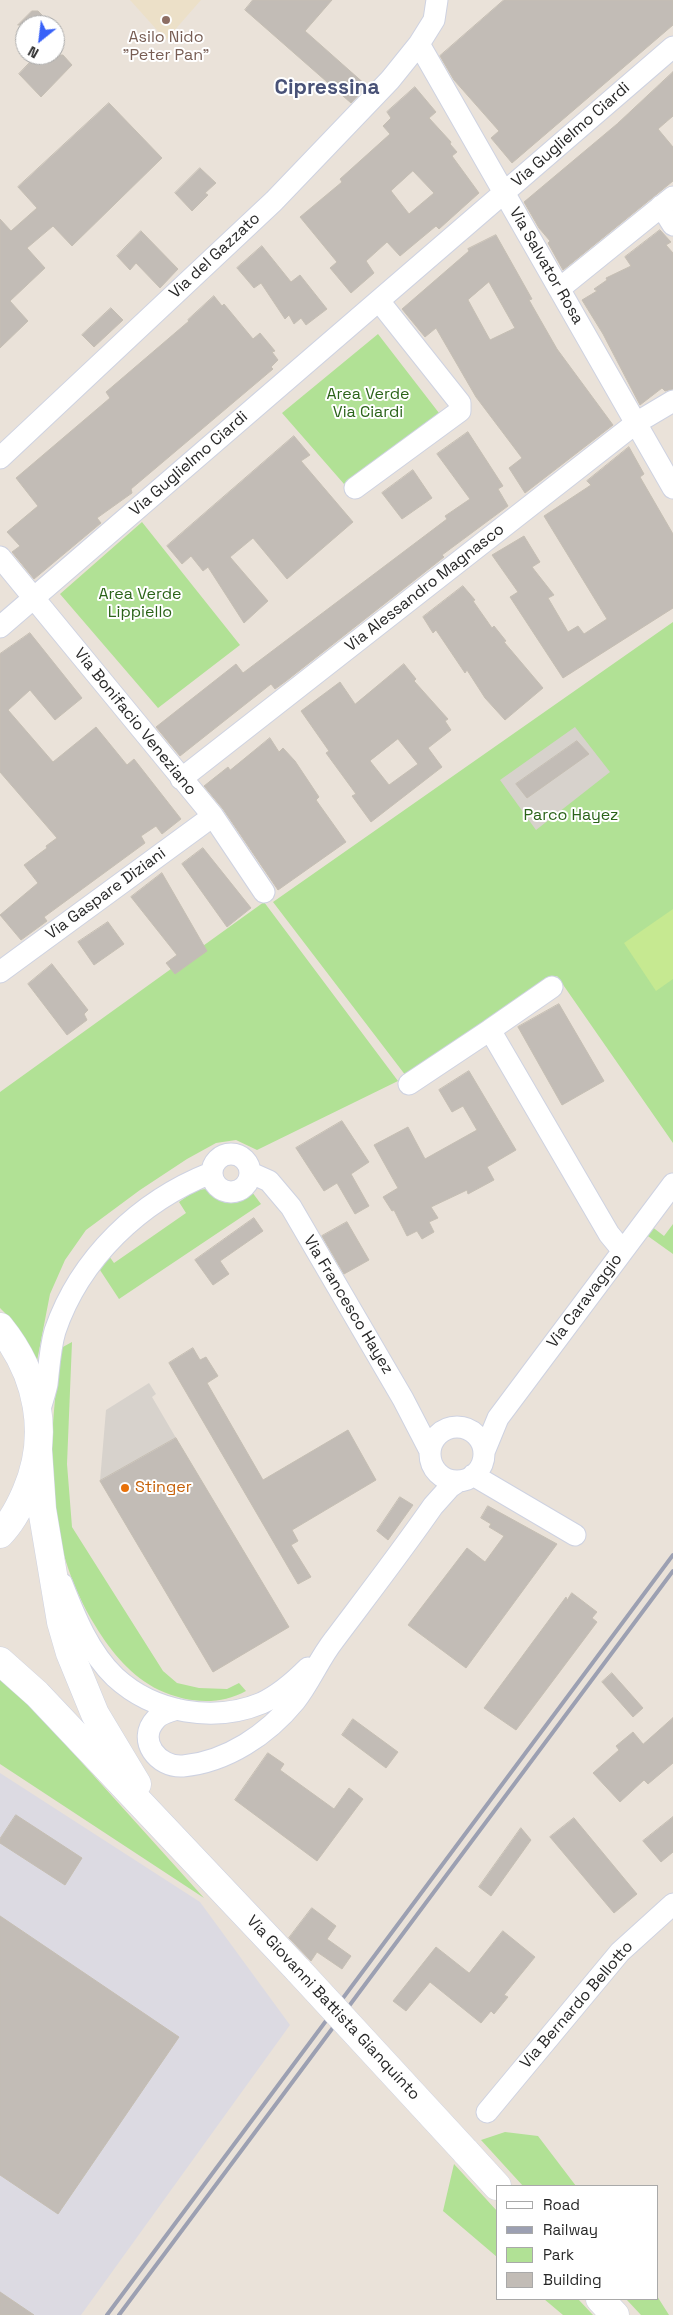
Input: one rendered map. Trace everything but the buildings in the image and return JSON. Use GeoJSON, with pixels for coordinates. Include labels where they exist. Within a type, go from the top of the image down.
{"type":"FeatureCollection","features":[{"type":"Feature","properties":{"kind":"main road"},"geometry":{"type":"LineString","coordinates":[[0,1327],[22,1359],[31,1380],[38,1414],[38,1450],[31,1479],[20,1507],[0,1534]]}},
{"type":"Feature","properties":{"kind":"main road","name":"Via Giovanni Battista Gianquinto"},"geometry":{"type":"LineString","coordinates":[[38,1450],[40,1496],[61,1622],[82,1684],[95,1714],[168,1831]]}},
{"type":"Feature","properties":{"kind":"main road","name":"Via Giovanni Battista Gianquinto"},"geometry":{"type":"LineString","coordinates":[[0,1661],[37,1694],[119,1782],[168,1831],[496,2185]]}},
{"type":"Feature","properties":{"kind":"main road"},"geometry":{"type":"LineString","coordinates":[[601,2300],[614,2315]]}},
{"type":"Feature","properties":{"kind":"street","name":"Via del Gazzato"},"geometry":{"type":"LineString","coordinates":[[0,458],[274,201],[390,80],[419,44],[434,20],[437,0]]}},
{"type":"Feature","properties":{"kind":"street","name":"Via Salvator Rosa"},"geometry":{"type":"LineString","coordinates":[[419,44],[673,488]]}},
{"type":"Feature","properties":{"kind":"street","name":"Via Guglielmo Ciardi"},"geometry":{"type":"LineString","coordinates":[[0,627],[673,47]]}},
{"type":"Feature","properties":{"kind":"street"},"geometry":{"type":"LineString","coordinates":[[560,289],[667,201],[673,226]]}},
{"type":"Feature","properties":{"kind":"street"},"geometry":{"type":"LineString","coordinates":[[355,488],[460,411],[460,403],[379,301]]}},
{"type":"Feature","properties":{"kind":"street","name":"Via Alessandro Magnasco"},"geometry":{"type":"LineString","coordinates":[[181,779],[636,423],[673,401]]}},
{"type":"Feature","properties":{"kind":"street","name":"Via Bonifacio Veneziano"},"geometry":{"type":"LineString","coordinates":[[0,556],[213,816],[264,892]]}},
{"type":"Feature","properties":{"kind":"street","name":"Via Gaspare Diziani"},"geometry":{"type":"LineString","coordinates":[[0,972],[213,816]]}},
{"type":"Feature","properties":{"kind":"street"},"geometry":{"type":"LineString","coordinates":[[409,1084],[552,987]]}},
{"type":"Feature","properties":{"kind":"street"},"geometry":{"type":"LineString","coordinates":[[490,1030],[609,1234],[623,1251]]}},
{"type":"Feature","properties":{"kind":"street"},"geometry":{"type":"LineString","coordinates":[[229,1154],[241,1157],[249,1166],[250,1173],[250,1179],[242,1189],[231,1193],[219,1189],[212,1179],[211,1173],[215,1162],[229,1154]]}},
{"type":"Feature","properties":{"kind":"street"},"geometry":{"type":"LineString","coordinates":[[38,1414],[46,1387],[54,1334],[66,1304],[88,1268],[107,1243],[148,1207],[195,1179],[211,1173]]}},
{"type":"Feature","properties":{"kind":"street","name":"Via Francesco Hayez"},"geometry":{"type":"LineString","coordinates":[[250,1173],[269,1181],[291,1207],[404,1399],[430,1451]]}},
{"type":"Feature","properties":{"kind":"street","name":"Via Caravaggio"},"geometry":{"type":"LineString","coordinates":[[176,1709],[161,1715],[152,1724],[148,1737],[152,1751],[168,1766],[187,1766],[208,1761],[251,1741],[281,1716],[296,1700],[323,1654],[435,1503],[457,1477],[483,1461],[484,1452],[498,1418],[673,1184]]}},
{"type":"Feature","properties":{"kind":"street"},"geometry":{"type":"LineString","coordinates":[[470,1431],[475,1426],[498,1418]]}},
{"type":"Feature","properties":{"kind":"street"},"geometry":{"type":"LineString","coordinates":[[430,1451],[438,1435],[445,1430],[462,1428],[470,1431],[482,1444],[484,1452]]}},
{"type":"Feature","properties":{"kind":"street","name":"Via Caravaggio"},"geometry":{"type":"LineString","coordinates":[[430,1451],[434,1468],[457,1477]]}},
{"type":"Feature","properties":{"kind":"street"},"geometry":{"type":"LineString","coordinates":[[457,1477],[575,1535]]}},
{"type":"Feature","properties":{"kind":"street","name":"Via Caravaggio"},"geometry":{"type":"LineString","coordinates":[[48,1549],[78,1624],[107,1667],[126,1684],[148,1698],[176,1709],[198,1713],[227,1712],[263,1702],[282,1690],[323,1654]]}},
{"type":"Feature","properties":{"kind":"street","name":"Via Bernardo Bellotto"},"geometry":{"type":"LineString","coordinates":[[487,2112],[620,1952],[673,1904]]}},
{"type":"Feature","properties":{"kind":"shaded area","name":"Asilo Nido \"Peter Pan\""},"geometry":{"type":"Polygon","coordinates":[[[130,0],[201,0],[166,40],[130,0]]]}},
{"type":"Feature","properties":{"kind":"shaded area"},"geometry":{"type":"Polygon","coordinates":[[[575,727],[610,772],[536,830],[500,780],[575,727]]]}},
{"type":"Feature","properties":{"kind":"shaded area"},"geometry":{"type":"Polygon","coordinates":[[[149,1383],[156,1394],[152,1397],[176,1438],[100,1481],[106,1410],[149,1383]]]}},
{"type":"Feature","properties":{"kind":"shaded area"},"geometry":{"type":"Polygon","coordinates":[[[0,1773],[200,1902],[290,2025],[81,2315],[0,2315],[0,1773]]]}},
{"type":"Feature","properties":{"kind":"green space","name":"Area Verde Via Ciardi"},"geometry":{"type":"Polygon","coordinates":[[[378,334],[439,413],[344,484],[282,413],[378,334]]]}},
{"type":"Feature","properties":{"kind":"green space","name":"Area Verde Lippiello"},"geometry":{"type":"Polygon","coordinates":[[[142,522],[240,645],[158,708],[60,594],[142,522]]]}},
{"type":"Feature","properties":{"kind":"green space","name":"Parco Hayez"},"geometry":{"type":"Polygon","coordinates":[[[673,622],[673,1143],[557,976],[406,1076],[273,902],[673,622]]]}},
{"type":"Feature","properties":{"kind":"green space"},"geometry":{"type":"Polygon","coordinates":[[[264,902],[398,1081],[257,1150],[236,1140],[216,1143],[187,1159],[140,1190],[86,1230],[65,1260],[50,1294],[37,1361],[7,1315],[0,1308],[0,1092],[264,902]]]}},
{"type":"Feature","properties":{"kind":"green space"},"geometry":{"type":"Polygon","coordinates":[[[673,909],[673,979],[656,991],[624,943],[673,909]]]}},
{"type":"Feature","properties":{"kind":"green space"},"geometry":{"type":"Polygon","coordinates":[[[207,1189],[219,1195],[235,1199],[252,1192],[261,1204],[119,1299],[98,1267],[109,1256],[114,1263],[186,1213],[179,1202],[196,1190],[207,1189]]]}},
{"type":"Feature","properties":{"kind":"green space"},"geometry":{"type":"Polygon","coordinates":[[[673,1224],[673,1254],[645,1234],[651,1226],[664,1236],[673,1224]]]}},
{"type":"Feature","properties":{"kind":"green space"},"geometry":{"type":"Polygon","coordinates":[[[72,1342],[67,1464],[72,1527],[163,1671],[177,1683],[199,1688],[227,1689],[239,1683],[246,1691],[225,1699],[203,1701],[181,1698],[149,1685],[131,1671],[108,1646],[78,1593],[66,1560],[57,1526],[52,1456],[53,1421],[61,1348],[72,1342]]]}},
{"type":"Feature","properties":{"kind":"green space"},"geometry":{"type":"Polygon","coordinates":[[[0,1676],[12,1685],[204,1898],[0,1764],[0,1676]]]}},
{"type":"Feature","properties":{"kind":"green space"},"geometry":{"type":"Polygon","coordinates":[[[505,2132],[538,2136],[575,2185],[522,2185],[481,2140],[505,2132]]]}},
{"type":"Feature","properties":{"kind":"green space"},"geometry":{"type":"Polygon","coordinates":[[[454,2164],[496,2210],[496,2256],[443,2211],[454,2164]]]}},
{"type":"Feature","properties":{"kind":"green space"},"geometry":{"type":"Polygon","coordinates":[[[658,2298],[669,2315],[641,2315],[627,2300],[658,2300],[658,2298]]]}},
{"type":"Feature","properties":{"kind":"green space"},"geometry":{"type":"Polygon","coordinates":[[[545,2300],[579,2300],[593,2315],[563,2315],[545,2300]]]}},
{"type":"Feature","properties":{"kind":"railway"},"geometry":{"type":"LineString","coordinates":[[107,2315],[673,1555]]}},
{"type":"Feature","properties":{"kind":"railway"},"geometry":{"type":"LineString","coordinates":[[119,2315],[673,1571]]}},
{"type":"Feature","properties":{"kind":"place","name":"Asilo Nido \"Peter Pan\""},"geometry":{"type":"Point","coordinates":[166,20]}},
{"type":"Feature","properties":{"kind":"place","name":"Stinger"},"geometry":{"type":"Point","coordinates":[125,1488]}},
{"type":"Feature","properties":{"kind":"district","name":"Cipressina"},"geometry":{"type":"Point","coordinates":[327,88]}}]}
